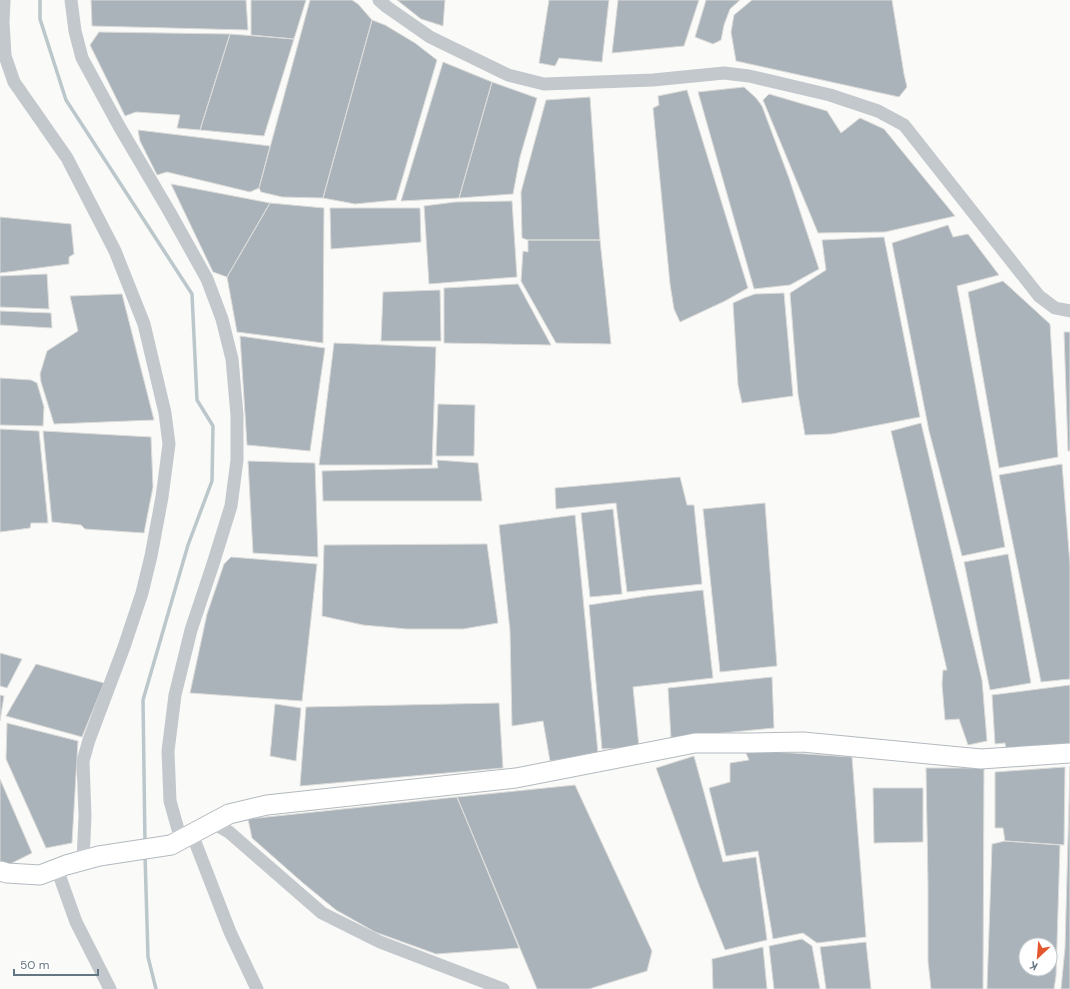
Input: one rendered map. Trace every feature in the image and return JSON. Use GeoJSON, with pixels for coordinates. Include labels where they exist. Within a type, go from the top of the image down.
{"type":"FeatureCollection","features":[{"type":"Feature","properties":{"kind":"street"},"geometry":{"type":"LineString","coordinates":[[4,0],[3,22],[5,56],[14,82],[67,158],[115,251],[144,324],[165,412],[169,444],[158,519],[142,593],[124,647],[89,740],[83,761],[85,816],[91,858]]}},
{"type":"Feature","properties":{"kind":"street"},"geometry":{"type":"LineString","coordinates":[[71,0],[75,31],[82,58],[119,126],[207,279],[222,319],[232,359],[237,415],[237,460],[231,506],[190,630],[175,696],[168,751],[170,801],[182,840],[230,932],[257,989]]}},
{"type":"Feature","properties":{"kind":"street"},"geometry":{"type":"LineString","coordinates":[[379,0],[430,37],[508,75],[544,84],[653,80],[724,73],[749,76],[830,95],[878,111],[904,125],[1039,296],[1055,308],[1070,311]]}},
{"type":"Feature","properties":{"kind":"street"},"geometry":{"type":"LineString","coordinates":[[0,871],[40,875],[66,865],[91,858],[182,840],[229,814],[267,805],[516,778],[695,743],[803,742],[981,759],[1070,753]]}},
{"type":"Feature","properties":{"kind":"street"},"geometry":{"type":"LineString","coordinates":[[213,822],[229,832],[322,913],[380,942],[503,989]]}},
{"type":"Feature","properties":{"kind":"street"},"geometry":{"type":"LineString","coordinates":[[57,869],[76,922],[110,989]]}},
{"type":"Feature","properties":{"kind":"building"},"geometry":{"type":"Polygon","coordinates":[[[91,0],[246,0],[248,30],[92,26],[91,0]]]}},
{"type":"Feature","properties":{"kind":"building"},"geometry":{"type":"Polygon","coordinates":[[[251,0],[306,0],[294,39],[251,35],[251,0]]]}},
{"type":"Feature","properties":{"kind":"building"},"geometry":{"type":"Polygon","coordinates":[[[310,0],[352,0],[358,4],[372,20],[323,198],[282,197],[261,192],[259,188],[310,0]]]}},
{"type":"Feature","properties":{"kind":"building"},"geometry":{"type":"Polygon","coordinates":[[[397,0],[445,0],[443,26],[421,19],[397,0]]]}},
{"type":"Feature","properties":{"kind":"building"},"geometry":{"type":"Polygon","coordinates":[[[549,0],[609,0],[602,62],[559,58],[555,66],[539,63],[549,0]]]}},
{"type":"Feature","properties":{"kind":"building"},"geometry":{"type":"Polygon","coordinates":[[[618,0],[699,0],[684,46],[612,53],[618,0]]]}},
{"type":"Feature","properties":{"kind":"building"},"geometry":{"type":"Polygon","coordinates":[[[706,0],[740,0],[730,9],[724,25],[721,40],[713,44],[695,37],[706,0]]]}},
{"type":"Feature","properties":{"kind":"building"},"geometry":{"type":"Polygon","coordinates":[[[752,0],[892,0],[907,87],[899,97],[736,61],[731,32],[734,15],[752,0]]]}},
{"type":"Feature","properties":{"kind":"building"},"geometry":{"type":"Polygon","coordinates":[[[372,20],[385,25],[415,43],[437,60],[396,200],[355,204],[323,198],[372,20]]]}},
{"type":"Feature","properties":{"kind":"building"},"geometry":{"type":"Polygon","coordinates":[[[99,32],[230,34],[200,130],[177,128],[180,115],[136,112],[125,116],[90,45],[99,32]]]}},
{"type":"Feature","properties":{"kind":"building"},"geometry":{"type":"Polygon","coordinates":[[[230,34],[294,39],[264,136],[200,130],[230,34]]]}},
{"type":"Feature","properties":{"kind":"building"},"geometry":{"type":"Polygon","coordinates":[[[443,62],[492,82],[459,198],[401,201],[443,62]]]}},
{"type":"Feature","properties":{"kind":"building"},"geometry":{"type":"Polygon","coordinates":[[[492,82],[537,98],[520,157],[513,194],[459,198],[492,82]]]}},
{"type":"Feature","properties":{"kind":"building"},"geometry":{"type":"Polygon","coordinates":[[[744,87],[762,106],[789,178],[819,269],[790,285],[754,289],[698,92],[744,87]]]}},
{"type":"Feature","properties":{"kind":"building"},"geometry":{"type":"Polygon","coordinates":[[[687,90],[748,288],[725,301],[680,322],[674,309],[670,284],[653,108],[659,105],[658,96],[687,90]]]}},
{"type":"Feature","properties":{"kind":"building"},"geometry":{"type":"Polygon","coordinates":[[[769,94],[827,111],[841,133],[860,118],[884,129],[955,216],[885,232],[818,233],[763,100],[769,94]]]}},
{"type":"Feature","properties":{"kind":"building"},"geometry":{"type":"Polygon","coordinates":[[[590,97],[600,240],[528,240],[522,238],[521,192],[546,100],[590,97]]]}},
{"type":"Feature","properties":{"kind":"building"},"geometry":{"type":"Polygon","coordinates":[[[138,130],[270,146],[259,188],[250,192],[167,172],[157,175],[140,141],[138,130]]]}},
{"type":"Feature","properties":{"kind":"building"},"geometry":{"type":"Polygon","coordinates":[[[171,184],[270,203],[227,277],[213,272],[171,184]]]}},
{"type":"Feature","properties":{"kind":"building"},"geometry":{"type":"Polygon","coordinates":[[[512,201],[517,277],[429,284],[424,206],[455,202],[512,201]]]}},
{"type":"Feature","properties":{"kind":"building"},"geometry":{"type":"Polygon","coordinates":[[[270,203],[324,208],[323,343],[237,332],[227,277],[270,203]]]}},
{"type":"Feature","properties":{"kind":"building"},"geometry":{"type":"Polygon","coordinates":[[[330,208],[420,208],[421,242],[331,249],[330,208]]]}},
{"type":"Feature","properties":{"kind":"building"},"geometry":{"type":"Polygon","coordinates":[[[0,217],[71,224],[74,254],[69,257],[69,264],[0,273],[0,217]]]}},
{"type":"Feature","properties":{"kind":"building"},"geometry":{"type":"Polygon","coordinates":[[[948,225],[953,237],[968,234],[999,275],[957,286],[1005,547],[962,556],[929,431],[892,243],[948,225]]]}},
{"type":"Feature","properties":{"kind":"building"},"geometry":{"type":"Polygon","coordinates":[[[884,237],[920,417],[832,434],[805,435],[798,394],[790,293],[826,270],[822,240],[884,237]]]}},
{"type":"Feature","properties":{"kind":"building"},"geometry":{"type":"Polygon","coordinates":[[[528,240],[600,240],[611,344],[556,343],[521,281],[523,251],[528,252],[528,240]]]}},
{"type":"Feature","properties":{"kind":"building"},"geometry":{"type":"Polygon","coordinates":[[[47,274],[49,309],[0,307],[0,276],[47,274]]]}},
{"type":"Feature","properties":{"kind":"building"},"geometry":{"type":"Polygon","coordinates":[[[1003,281],[1050,324],[1058,457],[999,468],[968,292],[1003,281]]]}},
{"type":"Feature","properties":{"kind":"building"},"geometry":{"type":"Polygon","coordinates":[[[518,284],[551,345],[444,343],[444,288],[518,284]]]}},
{"type":"Feature","properties":{"kind":"building"},"geometry":{"type":"Polygon","coordinates":[[[440,290],[441,341],[381,341],[383,292],[440,290]]]}},
{"type":"Feature","properties":{"kind":"building"},"geometry":{"type":"Polygon","coordinates":[[[784,293],[793,396],[742,403],[738,385],[733,303],[755,294],[784,293]]]}},
{"type":"Feature","properties":{"kind":"building"},"geometry":{"type":"Polygon","coordinates":[[[122,294],[154,420],[54,424],[40,374],[47,351],[78,331],[70,296],[122,294]]]}},
{"type":"Feature","properties":{"kind":"building"},"geometry":{"type":"Polygon","coordinates":[[[0,311],[51,313],[52,328],[0,325],[0,311]]]}},
{"type":"Feature","properties":{"kind":"building"},"geometry":{"type":"Polygon","coordinates":[[[1064,332],[1070,332],[1070,451],[1068,451],[1064,332]]]}},
{"type":"Feature","properties":{"kind":"building"},"geometry":{"type":"Polygon","coordinates":[[[240,336],[325,348],[310,451],[247,445],[240,336]]]}},
{"type":"Feature","properties":{"kind":"building"},"geometry":{"type":"Polygon","coordinates":[[[334,343],[436,347],[432,465],[319,465],[334,343]]]}},
{"type":"Feature","properties":{"kind":"building"},"geometry":{"type":"Polygon","coordinates":[[[0,378],[31,380],[37,383],[44,407],[43,426],[0,425],[0,378]]]}},
{"type":"Feature","properties":{"kind":"building"},"geometry":{"type":"Polygon","coordinates":[[[438,404],[475,405],[474,456],[436,456],[438,404]]]}},
{"type":"Feature","properties":{"kind":"building"},"geometry":{"type":"Polygon","coordinates":[[[921,423],[982,680],[987,741],[968,745],[959,719],[945,720],[942,684],[943,670],[947,670],[891,431],[921,423]]]}},
{"type":"Feature","properties":{"kind":"building"},"geometry":{"type":"Polygon","coordinates":[[[0,429],[39,431],[48,523],[31,523],[30,528],[0,532],[0,429]]]}},
{"type":"Feature","properties":{"kind":"building"},"geometry":{"type":"Polygon","coordinates":[[[43,431],[151,437],[153,487],[144,533],[85,529],[81,525],[52,522],[43,431]]]}},
{"type":"Feature","properties":{"kind":"building"},"geometry":{"type":"Polygon","coordinates":[[[437,460],[478,463],[482,501],[323,501],[322,471],[438,468],[437,460]]]}},
{"type":"Feature","properties":{"kind":"building"},"geometry":{"type":"Polygon","coordinates":[[[248,461],[315,463],[318,557],[253,553],[248,461]]]}},
{"type":"Feature","properties":{"kind":"building"},"geometry":{"type":"Polygon","coordinates":[[[1062,464],[1070,564],[1070,679],[1041,682],[999,475],[1062,464]]]}},
{"type":"Feature","properties":{"kind":"building"},"geometry":{"type":"Polygon","coordinates":[[[680,477],[687,505],[694,505],[702,584],[627,592],[616,503],[556,509],[555,488],[680,477]]]}},
{"type":"Feature","properties":{"kind":"building"},"geometry":{"type":"Polygon","coordinates":[[[765,503],[777,666],[720,672],[703,509],[765,503]]]}},
{"type":"Feature","properties":{"kind":"building"},"geometry":{"type":"Polygon","coordinates":[[[613,509],[622,594],[590,597],[581,513],[613,509]]]}},
{"type":"Feature","properties":{"kind":"building"},"geometry":{"type":"Polygon","coordinates":[[[575,515],[598,753],[550,761],[543,721],[512,726],[510,631],[499,525],[575,515]]]}},
{"type":"Feature","properties":{"kind":"building"},"geometry":{"type":"Polygon","coordinates":[[[487,544],[498,623],[463,629],[407,629],[363,625],[322,616],[324,545],[487,544]]]}},
{"type":"Feature","properties":{"kind":"building"},"geometry":{"type":"Polygon","coordinates":[[[1008,554],[1031,683],[990,690],[964,562],[1008,554]]]}},
{"type":"Feature","properties":{"kind":"building"},"geometry":{"type":"Polygon","coordinates":[[[231,557],[317,564],[302,701],[190,693],[207,614],[224,564],[231,557]]]}},
{"type":"Feature","properties":{"kind":"building"},"geometry":{"type":"Polygon","coordinates":[[[703,590],[713,678],[633,687],[639,747],[602,749],[589,605],[647,596],[703,590]]]}},
{"type":"Feature","properties":{"kind":"building"},"geometry":{"type":"Polygon","coordinates":[[[0,653],[22,659],[7,688],[0,686],[0,653]]]}},
{"type":"Feature","properties":{"kind":"building"},"geometry":{"type":"Polygon","coordinates":[[[36,664],[104,683],[82,737],[6,716],[36,664]]]}},
{"type":"Feature","properties":{"kind":"building"},"geometry":{"type":"Polygon","coordinates":[[[772,677],[774,728],[671,738],[668,688],[772,677]]]}},
{"type":"Feature","properties":{"kind":"building"},"geometry":{"type":"Polygon","coordinates":[[[1070,685],[1070,745],[1006,749],[1005,743],[995,744],[992,695],[1070,685]]]}},
{"type":"Feature","properties":{"kind":"building"},"geometry":{"type":"Polygon","coordinates":[[[0,695],[4,696],[0,721],[0,695]]]}},
{"type":"Feature","properties":{"kind":"building"},"geometry":{"type":"Polygon","coordinates":[[[499,703],[503,768],[300,786],[306,707],[499,703]]]}},
{"type":"Feature","properties":{"kind":"building"},"geometry":{"type":"Polygon","coordinates":[[[275,704],[301,708],[296,761],[270,756],[275,704]]]}},
{"type":"Feature","properties":{"kind":"building"},"geometry":{"type":"Polygon","coordinates":[[[7,723],[78,741],[72,843],[46,848],[6,759],[7,723]]]}},
{"type":"Feature","properties":{"kind":"building"},"geometry":{"type":"Polygon","coordinates":[[[745,751],[852,757],[866,937],[817,943],[803,933],[773,939],[758,851],[726,856],[709,788],[730,782],[730,763],[749,760],[745,751]]]}},
{"type":"Feature","properties":{"kind":"building"},"geometry":{"type":"Polygon","coordinates":[[[694,756],[723,862],[756,857],[767,940],[725,950],[699,885],[656,768],[694,756]]]}},
{"type":"Feature","properties":{"kind":"building"},"geometry":{"type":"Polygon","coordinates":[[[1070,766],[1070,989],[1061,989],[1065,948],[1070,766]]]}},
{"type":"Feature","properties":{"kind":"building"},"geometry":{"type":"Polygon","coordinates":[[[1065,767],[1064,845],[1005,841],[1003,828],[995,828],[995,772],[1065,767]]]}},
{"type":"Feature","properties":{"kind":"building"},"geometry":{"type":"Polygon","coordinates":[[[926,768],[984,768],[983,989],[931,989],[928,961],[926,768]]]}},
{"type":"Feature","properties":{"kind":"building"},"geometry":{"type":"Polygon","coordinates":[[[0,779],[32,853],[10,864],[0,861],[0,779]]]}},
{"type":"Feature","properties":{"kind":"building"},"geometry":{"type":"Polygon","coordinates":[[[575,785],[652,951],[647,971],[589,989],[537,989],[457,797],[575,785]]]}},
{"type":"Feature","properties":{"kind":"building"},"geometry":{"type":"Polygon","coordinates":[[[873,788],[923,788],[923,842],[874,843],[873,788]]]}},
{"type":"Feature","properties":{"kind":"building"},"geometry":{"type":"Polygon","coordinates":[[[457,797],[519,948],[436,954],[375,932],[336,910],[252,838],[248,819],[457,797]]]}},
{"type":"Feature","properties":{"kind":"building"},"geometry":{"type":"Polygon","coordinates":[[[1005,841],[1060,845],[1057,937],[1018,937],[1018,977],[1056,977],[1054,989],[987,989],[992,844],[1005,841]]]}},
{"type":"Feature","properties":{"kind":"building"},"geometry":{"type":"Polygon","coordinates":[[[802,939],[812,946],[820,989],[774,989],[769,946],[802,939]]]}},
{"type":"Feature","properties":{"kind":"building"},"geometry":{"type":"Polygon","coordinates":[[[866,942],[871,989],[826,989],[820,947],[866,942]]]}},
{"type":"Feature","properties":{"kind":"building"},"geometry":{"type":"Polygon","coordinates":[[[763,947],[767,989],[713,989],[712,959],[763,947]]]}},
{"type":"Feature","properties":{"kind":"waterway"},"geometry":{"type":"LineString","coordinates":[[40,0],[40,19],[66,100],[192,294],[197,400],[213,426],[212,481],[188,545],[143,700],[145,843]]}},
{"type":"Feature","properties":{"kind":"waterway"},"geometry":{"type":"LineString","coordinates":[[145,855],[148,957],[156,989]]}}]}
